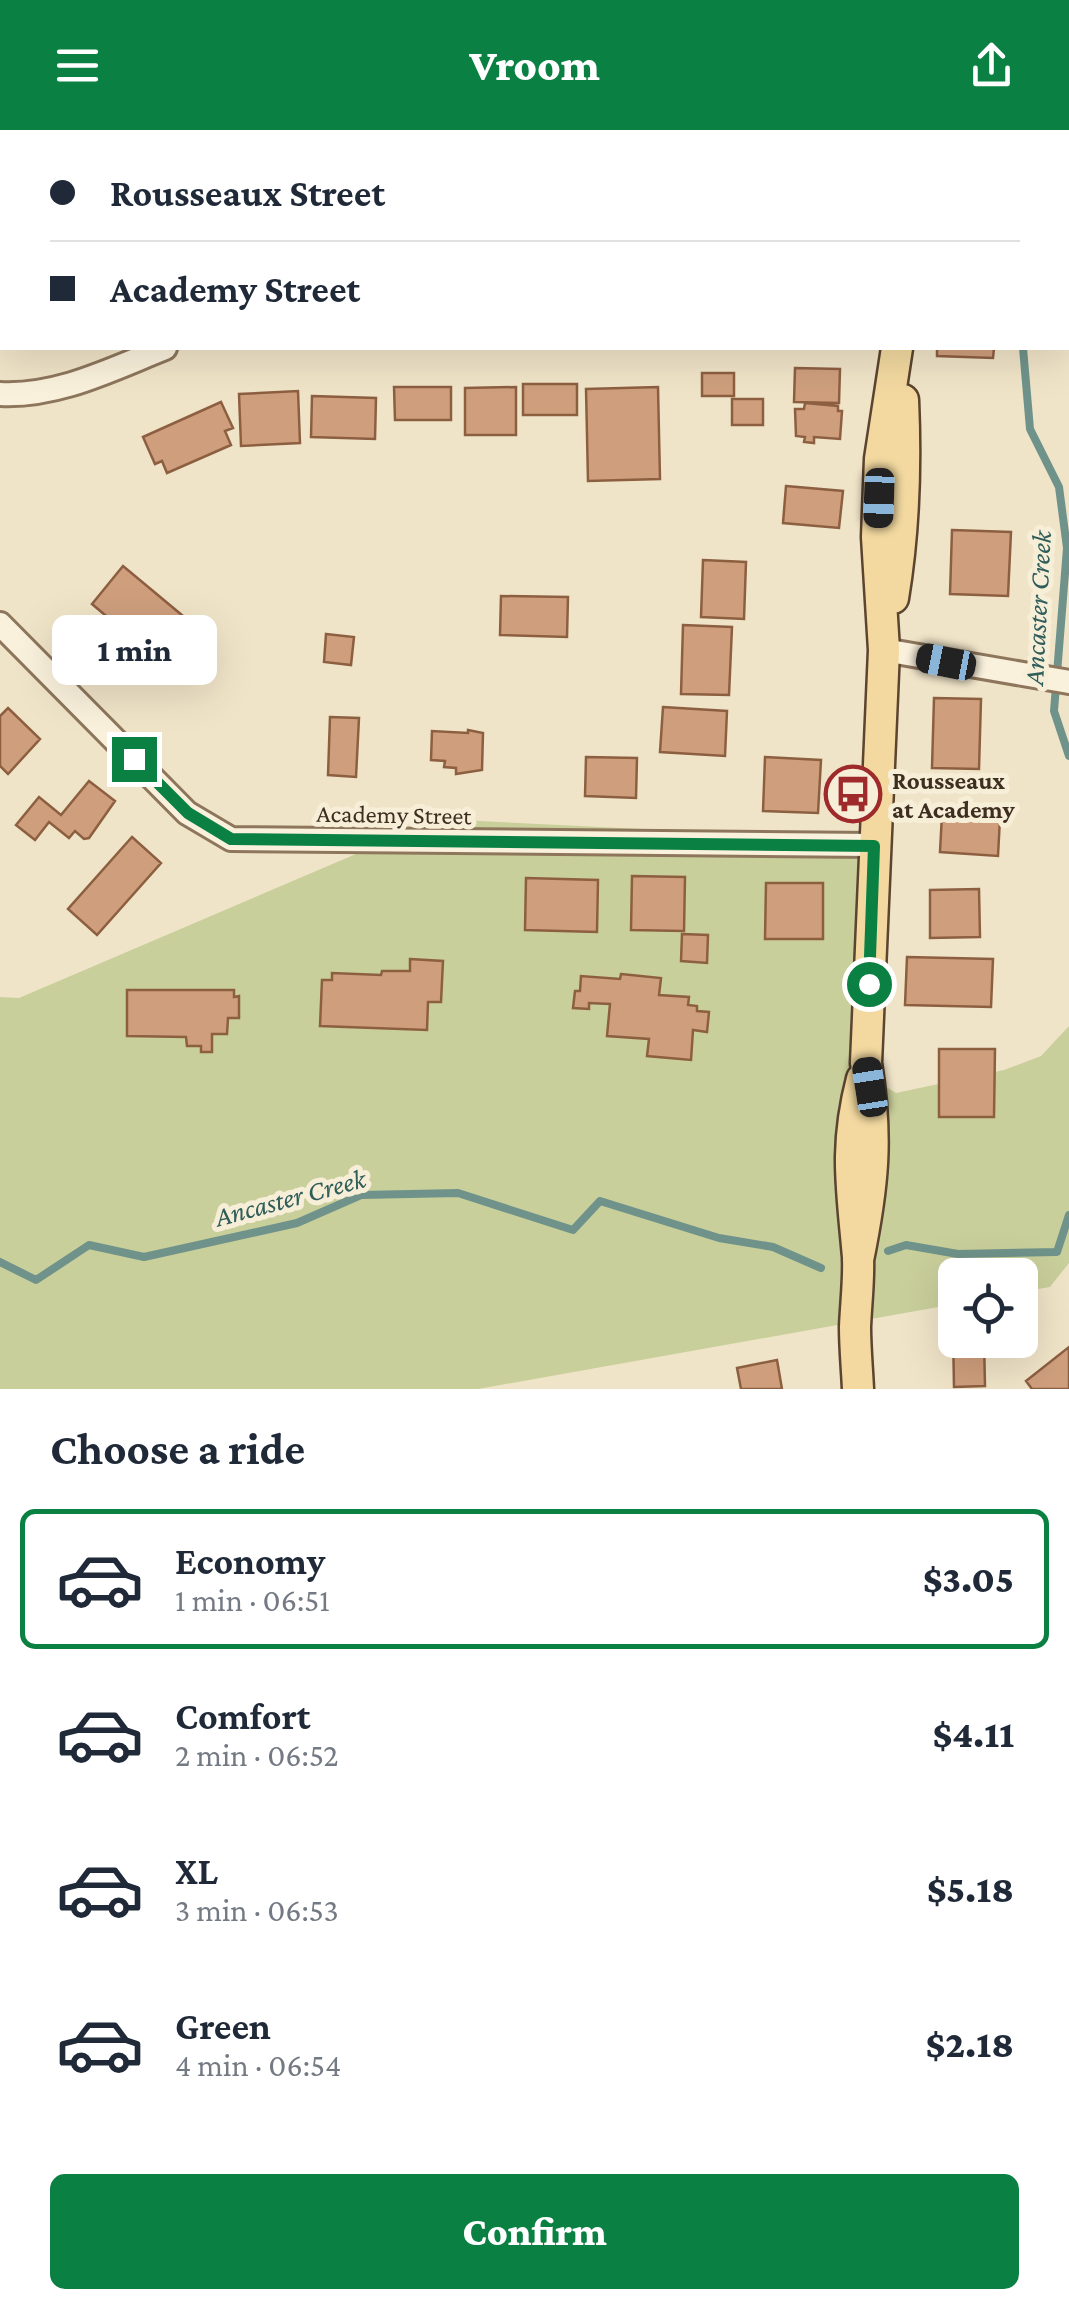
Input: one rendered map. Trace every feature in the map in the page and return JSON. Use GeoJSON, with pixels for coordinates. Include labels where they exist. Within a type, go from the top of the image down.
{"type":"FeatureCollection","features":[{"type":"Feature","properties":{"kind":"main road"},"geometry":{"type":"LineString","coordinates":[[858,1389],[858,1260],[849,1154],[853,1112],[866,1062],[884,650],[878,537],[880,459],[899,350]]}},
{"type":"Feature","properties":{"kind":"street"},"geometry":{"type":"LineString","coordinates":[[0,394],[24,396],[86,380],[159,350]]}},
{"type":"Feature","properties":{"kind":"street","name":"Academy Street"},"geometry":{"type":"LineString","coordinates":[[0,624],[188,813],[231,839],[874,846]]}},
{"type":"Feature","properties":{"kind":"street"},"geometry":{"type":"LineString","coordinates":[[884,650],[1069,682]]}},
{"type":"Feature","properties":{"kind":"green space"},"geometry":{"type":"Polygon","coordinates":[[[438,819],[885,841],[877,1081],[896,1093],[1004,1070],[1041,1056],[1069,1026],[1069,1263],[1050,1287],[1038,1289],[1038,1258],[938,1258],[938,1307],[478,1389],[0,1389],[0,997],[19,998],[438,819]]]}},
{"type":"Feature","properties":{"kind":"building"},"geometry":{"type":"Polygon","coordinates":[[[937,350],[994,350],[993,358],[937,356],[937,350]]]}},
{"type":"Feature","properties":{"kind":"building"},"geometry":{"type":"Polygon","coordinates":[[[795,368],[840,369],[839,403],[794,402],[795,368]]]}},
{"type":"Feature","properties":{"kind":"building"},"geometry":{"type":"Polygon","coordinates":[[[702,373],[734,373],[734,396],[702,396],[702,373]]]}},
{"type":"Feature","properties":{"kind":"building"},"geometry":{"type":"Polygon","coordinates":[[[523,384],[577,384],[577,415],[523,415],[523,384]]]}},
{"type":"Feature","properties":{"kind":"building"},"geometry":{"type":"Polygon","coordinates":[[[394,387],[451,387],[451,420],[395,420],[394,387]]]}},
{"type":"Feature","properties":{"kind":"building"},"geometry":{"type":"Polygon","coordinates":[[[516,387],[516,435],[465,435],[465,388],[516,387]]]}},
{"type":"Feature","properties":{"kind":"building"},"geometry":{"type":"Polygon","coordinates":[[[658,387],[660,479],[588,481],[586,389],[658,387]]]}},
{"type":"Feature","properties":{"kind":"building"},"geometry":{"type":"Polygon","coordinates":[[[298,391],[300,443],[241,446],[239,394],[298,391]]]}},
{"type":"Feature","properties":{"kind":"building"},"geometry":{"type":"Polygon","coordinates":[[[312,396],[376,398],[375,439],[311,437],[312,396]]]}},
{"type":"Feature","properties":{"kind":"building"},"geometry":{"type":"Polygon","coordinates":[[[732,399],[763,399],[763,425],[732,425],[732,399]]]}},
{"type":"Feature","properties":{"kind":"building"},"geometry":{"type":"Polygon","coordinates":[[[221,402],[233,428],[225,431],[231,445],[167,473],[162,461],[155,464],[143,437],[221,402]]]}},
{"type":"Feature","properties":{"kind":"building"},"geometry":{"type":"Polygon","coordinates":[[[805,403],[838,406],[838,411],[842,411],[840,439],[814,437],[814,443],[796,436],[795,409],[804,409],[805,403]]]}},
{"type":"Feature","properties":{"kind":"building"},"geometry":{"type":"Polygon","coordinates":[[[786,486],[843,491],[839,528],[783,523],[786,486]]]}},
{"type":"Feature","properties":{"kind":"building"},"geometry":{"type":"Polygon","coordinates":[[[952,530],[1011,532],[1008,596],[950,594],[952,530]]]}},
{"type":"Feature","properties":{"kind":"building"},"geometry":{"type":"Polygon","coordinates":[[[703,560],[746,562],[744,619],[701,617],[703,560]]]}},
{"type":"Feature","properties":{"kind":"building"},"geometry":{"type":"Polygon","coordinates":[[[123,566],[195,626],[163,664],[92,604],[123,566]]]}},
{"type":"Feature","properties":{"kind":"building"},"geometry":{"type":"Polygon","coordinates":[[[501,596],[568,597],[567,637],[500,635],[501,596]]]}},
{"type":"Feature","properties":{"kind":"building"},"geometry":{"type":"Polygon","coordinates":[[[683,625],[732,627],[729,695],[681,694],[683,625]]]}},
{"type":"Feature","properties":{"kind":"building"},"geometry":{"type":"Polygon","coordinates":[[[326,634],[354,637],[351,665],[324,662],[326,634]]]}},
{"type":"Feature","properties":{"kind":"building"},"geometry":{"type":"Polygon","coordinates":[[[934,698],[981,699],[979,769],[932,768],[934,698]]]}},
{"type":"Feature","properties":{"kind":"building"},"geometry":{"type":"Polygon","coordinates":[[[663,707],[727,711],[725,756],[660,752],[663,707]]]}},
{"type":"Feature","properties":{"kind":"building"},"geometry":{"type":"Polygon","coordinates":[[[8,708],[40,739],[8,774],[0,766],[0,716],[8,708]]]}},
{"type":"Feature","properties":{"kind":"building"},"geometry":{"type":"Polygon","coordinates":[[[330,717],[359,718],[356,777],[328,775],[330,717]]]}},
{"type":"Feature","properties":{"kind":"building"},"geometry":{"type":"Polygon","coordinates":[[[432,731],[483,733],[482,770],[456,774],[456,768],[444,767],[445,761],[431,760],[432,731]]]}},
{"type":"Feature","properties":{"kind":"building"},"geometry":{"type":"Polygon","coordinates":[[[586,757],[637,758],[636,798],[585,796],[586,757]]]}},
{"type":"Feature","properties":{"kind":"building"},"geometry":{"type":"Polygon","coordinates":[[[765,757],[821,760],[818,813],[763,811],[765,757]]]}},
{"type":"Feature","properties":{"kind":"building"},"geometry":{"type":"Polygon","coordinates":[[[89,781],[115,801],[89,838],[84,839],[75,831],[69,838],[49,822],[35,840],[16,825],[39,797],[61,815],[89,781]]]}},
{"type":"Feature","properties":{"kind":"building"},"geometry":{"type":"Polygon","coordinates":[[[942,814],[1000,818],[998,856],[940,852],[942,814]]]}},
{"type":"Feature","properties":{"kind":"building"},"geometry":{"type":"Polygon","coordinates":[[[132,837],[161,863],[97,935],[68,909],[132,837]]]}},
{"type":"Feature","properties":{"kind":"building"},"geometry":{"type":"Polygon","coordinates":[[[632,876],[685,877],[684,931],[631,930],[632,876]]]}},
{"type":"Feature","properties":{"kind":"building"},"geometry":{"type":"Polygon","coordinates":[[[526,878],[598,880],[597,932],[525,930],[526,878]]]}},
{"type":"Feature","properties":{"kind":"building"},"geometry":{"type":"Polygon","coordinates":[[[766,883],[823,883],[823,939],[765,939],[766,883]]]}},
{"type":"Feature","properties":{"kind":"building"},"geometry":{"type":"Polygon","coordinates":[[[979,889],[980,937],[930,938],[930,890],[979,889]]]}},
{"type":"Feature","properties":{"kind":"building"},"geometry":{"type":"Polygon","coordinates":[[[682,934],[708,935],[707,963],[681,961],[682,934]]]}},
{"type":"Feature","properties":{"kind":"building"},"geometry":{"type":"Polygon","coordinates":[[[907,957],[993,959],[991,1007],[905,1005],[907,957]]]}},
{"type":"Feature","properties":{"kind":"building"},"geometry":{"type":"Polygon","coordinates":[[[410,959],[443,961],[441,1002],[428,1002],[427,1030],[320,1026],[322,980],[332,980],[332,973],[381,975],[382,971],[410,971],[410,959]]]}},
{"type":"Feature","properties":{"kind":"building"},"geometry":{"type":"Polygon","coordinates":[[[621,974],[661,978],[659,995],[689,997],[688,1005],[709,1012],[707,1032],[693,1030],[691,1060],[647,1056],[649,1039],[607,1036],[610,1004],[589,1003],[589,1009],[573,1008],[581,976],[620,979],[621,974]]]}},
{"type":"Feature","properties":{"kind":"building"},"geometry":{"type":"Polygon","coordinates":[[[127,990],[234,990],[234,997],[239,996],[239,1018],[228,1018],[227,1034],[212,1034],[212,1052],[201,1052],[201,1046],[187,1046],[186,1037],[127,1036],[127,990]]]}},
{"type":"Feature","properties":{"kind":"building"},"geometry":{"type":"Polygon","coordinates":[[[939,1049],[995,1049],[994,1117],[939,1117],[939,1049]]]}},
{"type":"Feature","properties":{"kind":"building"},"geometry":{"type":"Polygon","coordinates":[[[1069,1347],[1069,1389],[1032,1389],[1026,1381],[1069,1347]]]}},
{"type":"Feature","properties":{"kind":"building"},"geometry":{"type":"Polygon","coordinates":[[[953,1358],[984,1358],[985,1386],[954,1387],[953,1358]]]}},
{"type":"Feature","properties":{"kind":"building"},"geometry":{"type":"Polygon","coordinates":[[[777,1360],[782,1389],[741,1389],[737,1368],[777,1360]]]}},
{"type":"Feature","properties":{"kind":"waterway","name":"Ancaster Creek"},"geometry":{"type":"LineString","coordinates":[[1023,350],[1030,429],[1059,487],[1067,548],[1054,711],[1069,756]]}},
{"type":"Feature","properties":{"kind":"waterway","name":"Ancaster Creek"},"geometry":{"type":"LineString","coordinates":[[0,1262],[36,1280],[89,1245],[144,1257],[297,1223],[361,1195],[458,1193],[573,1230],[600,1201],[719,1238],[773,1247],[821,1268]]}},
{"type":"Feature","properties":{"kind":"waterway","name":"Ancaster Creek"},"geometry":{"type":"LineString","coordinates":[[888,1251],[906,1245],[958,1254],[1057,1252],[1069,1215]]}},
{"type":"Feature","properties":{"kind":"place","name":"Rousseaux at Academy"},"geometry":{"type":"Point","coordinates":[853,794]}},
{"type":"Feature","properties":{"kind":"route"},"geometry":{"type":"LineString","coordinates":[[134,759],[188,813],[231,839],[874,846],[869,984]]}}]}
